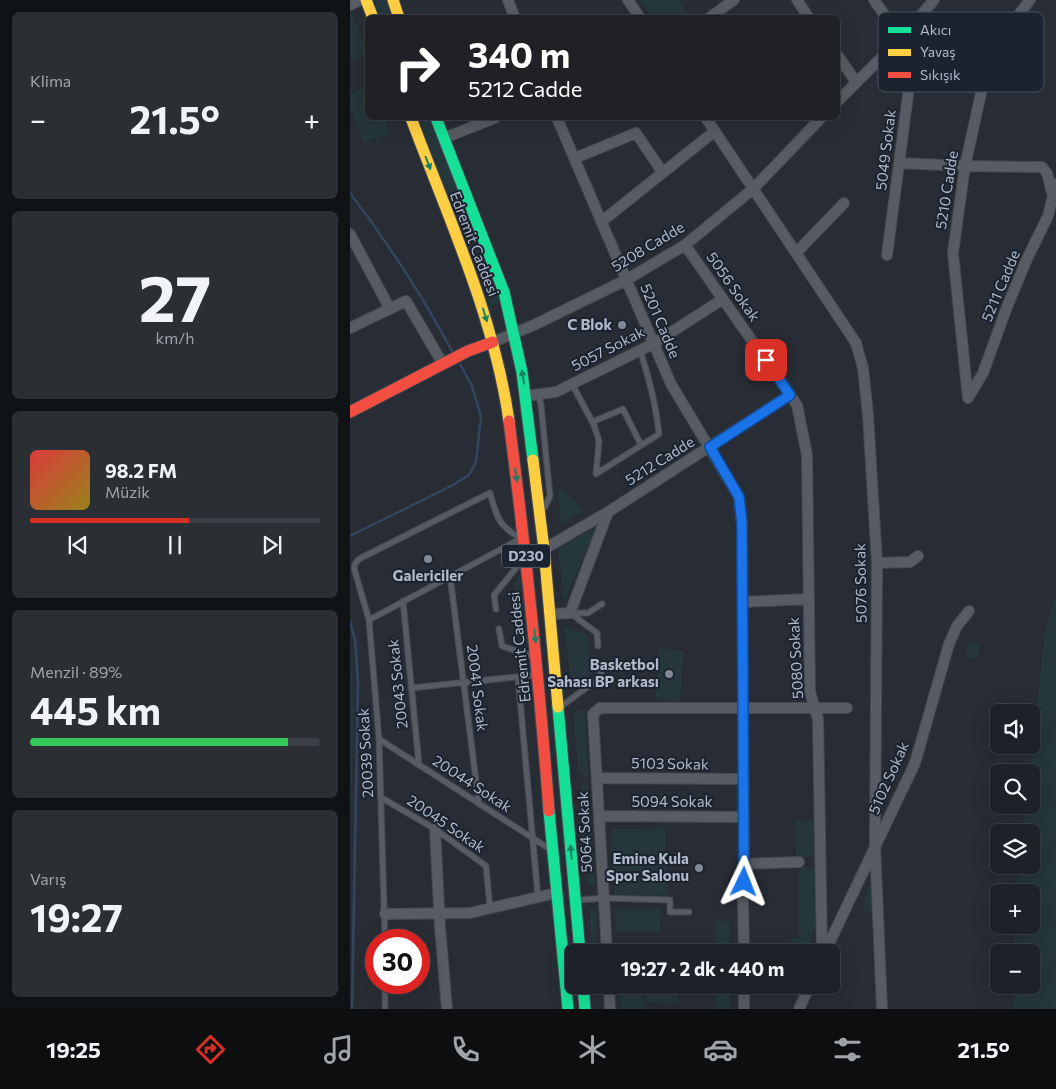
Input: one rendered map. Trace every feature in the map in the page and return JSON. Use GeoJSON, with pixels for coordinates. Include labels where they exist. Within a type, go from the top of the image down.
{"type":"FeatureCollection","features":[{"type":"Feature","properties":{"kind":"main road"},"geometry":{"type":"LineString","coordinates":[[366,0],[372,15]]}},
{"type":"Feature","properties":{"kind":"main road"},"geometry":{"type":"LineString","coordinates":[[393,0],[398,15]]}},
{"type":"Feature","properties":{"kind":"main road","name":"Edremit Caddesi"},"geometry":{"type":"LineString","coordinates":[[412,120],[477,292],[493,342],[506,402],[539,675],[552,851],[568,1007]]}},
{"type":"Feature","properties":{"kind":"main road","name":"Edremit Caddesi"},"geometry":{"type":"LineString","coordinates":[[437,120],[504,292],[532,395],[541,517],[579,944]]}},
{"type":"Feature","properties":{"kind":"main road"},"geometry":{"type":"LineString","coordinates":[[350,412],[443,364],[493,342]]}},
{"type":"Feature","properties":{"kind":"main road"},"geometry":{"type":"LineString","coordinates":[[584,994],[586,1009]]}},
{"type":"Feature","properties":{"kind":"street"},"geometry":{"type":"LineString","coordinates":[[350,5],[360,0]]}},
{"type":"Feature","properties":{"kind":"street"},"geometry":{"type":"LineString","coordinates":[[508,0],[514,15]]}},
{"type":"Feature","properties":{"kind":"street"},"geometry":{"type":"LineString","coordinates":[[628,0],[638,15]]}},
{"type":"Feature","properties":{"kind":"street"},"geometry":{"type":"LineString","coordinates":[[713,15],[734,0]]}},
{"type":"Feature","properties":{"kind":"street"},"geometry":{"type":"LineString","coordinates":[[797,0],[805,15]]}},
{"type":"Feature","properties":{"kind":"street"},"geometry":{"type":"LineString","coordinates":[[874,0],[883,12]]}},
{"type":"Feature","properties":{"kind":"street"},"geometry":{"type":"LineString","coordinates":[[923,12],[934,0]]}},
{"type":"Feature","properties":{"kind":"street"},"geometry":{"type":"LineString","coordinates":[[840,59],[856,82]]}},
{"type":"Feature","properties":{"kind":"street"},"geometry":{"type":"LineString","coordinates":[[840,99],[878,60]]}},
{"type":"Feature","properties":{"kind":"street","name":"5049 Sokak"},"geometry":{"type":"LineString","coordinates":[[887,255],[909,92]]}},
{"type":"Feature","properties":{"kind":"street","name":"5210 Cadde"},"geometry":{"type":"LineString","coordinates":[[968,398],[953,254],[965,166],[980,92]]}},
{"type":"Feature","properties":{"kind":"street"},"geometry":{"type":"LineString","coordinates":[[444,138],[490,120]]}},
{"type":"Feature","properties":{"kind":"street","name":"5201 Cadde"},"geometry":{"type":"LineString","coordinates":[[559,120],[670,384],[739,497],[742,524],[743,602],[744,944]]}},
{"type":"Feature","properties":{"kind":"street","name":"5076 Sokak"},"geometry":{"type":"LineString","coordinates":[[707,120],[856,343],[863,368],[868,415],[877,563],[875,845],[882,1009]]}},
{"type":"Feature","properties":{"kind":"street","name":"5208 Cadde"},"geometry":{"type":"LineString","coordinates":[[493,342],[626,280],[685,245],[753,189],[820,120]]}},
{"type":"Feature","properties":{"kind":"street"},"geometry":{"type":"LineString","coordinates":[[601,222],[715,131]]}},
{"type":"Feature","properties":{"kind":"street"},"geometry":{"type":"LineString","coordinates":[[574,158],[636,133],[663,173]]}},
{"type":"Feature","properties":{"kind":"street"},"geometry":{"type":"LineString","coordinates":[[900,163],[1042,167],[1047,173],[1053,197]]}},
{"type":"Feature","properties":{"kind":"street","name":"5211 Cadde"},"geometry":{"type":"LineString","coordinates":[[968,398],[982,373],[1006,307],[1048,216],[1056,184]]}},
{"type":"Feature","properties":{"kind":"street"},"geometry":{"type":"LineString","coordinates":[[796,253],[844,203]]}},
{"type":"Feature","properties":{"kind":"street"},"geometry":{"type":"LineString","coordinates":[[350,234],[390,309]]}},
{"type":"Feature","properties":{"kind":"street","name":"5056 Sokak"},"geometry":{"type":"LineString","coordinates":[[685,245],[790,395]]}},
{"type":"Feature","properties":{"kind":"street","name":"5057 Sokak"},"geometry":{"type":"LineString","coordinates":[[532,395],[556,392],[653,344],[723,299]]}},
{"type":"Feature","properties":{"kind":"street"},"geometry":{"type":"LineString","coordinates":[[350,328],[406,301],[443,364]]}},
{"type":"Feature","properties":{"kind":"street","name":"5212 Cadde"},"geometry":{"type":"LineString","coordinates":[[544,549],[608,512],[790,395]]}},
{"type":"Feature","properties":{"kind":"street","name":"5080 Sokak"},"geometry":{"type":"LineString","coordinates":[[790,395],[797,405],[806,455],[810,692],[817,716],[818,728],[823,944]]}},
{"type":"Feature","properties":{"kind":"street"},"geometry":{"type":"LineString","coordinates":[[550,614],[570,613],[608,512]]}},
{"type":"Feature","properties":{"kind":"street"},"geometry":{"type":"LineString","coordinates":[[877,563],[910,562],[918,556]]}},
{"type":"Feature","properties":{"kind":"street"},"geometry":{"type":"LineString","coordinates":[[743,602],[808,599]]}},
{"type":"Feature","properties":{"kind":"street","name":"5102 Sokak"},"geometry":{"type":"LineString","coordinates":[[827,944],[915,763],[950,644],[957,626],[969,611]]}},
{"type":"Feature","properties":{"kind":"street","name":"5064 Sokak"},"geometry":{"type":"LineString","coordinates":[[607,944],[593,714],[600,708],[743,709]]}},
{"type":"Feature","properties":{"kind":"street"},"geometry":{"type":"LineString","coordinates":[[743,709],[847,708]]}},
{"type":"Feature","properties":{"kind":"street","name":"5103 Sokak"},"geometry":{"type":"LineString","coordinates":[[597,778],[744,779]]}},
{"type":"Feature","properties":{"kind":"street","name":"5094 Sokak"},"geometry":{"type":"LineString","coordinates":[[599,816],[744,817]]}},
{"type":"Feature","properties":{"kind":"street"},"geometry":{"type":"LineString","coordinates":[[435,829],[439,913],[447,1009]]}},
{"type":"Feature","properties":{"kind":"street"},"geometry":{"type":"LineString","coordinates":[[744,864],[798,862]]}},
{"type":"Feature","properties":{"kind":"street"},"geometry":{"type":"LineString","coordinates":[[385,914],[470,913],[556,893]]}},
{"type":"Feature","properties":{"kind":"street"},"geometry":{"type":"LineString","coordinates":[[609,994],[610,1009]]}},
{"type":"Feature","properties":{"kind":"street"},"geometry":{"type":"LineString","coordinates":[[744,994],[744,1009]]}},
{"type":"Feature","properties":{"kind":"street"},"geometry":{"type":"LineString","coordinates":[[799,1009],[806,994]]}},
{"type":"Feature","properties":{"kind":"street"},"geometry":{"type":"LineString","coordinates":[[556,1009],[568,1007]]}},
{"type":"Feature","properties":{"kind":"lane"},"geometry":{"type":"LineString","coordinates":[[572,384],[592,422],[599,441],[596,474],[659,434],[651,383],[640,350]]}},
{"type":"Feature","properties":{"kind":"lane"},"geometry":{"type":"LineString","coordinates":[[592,422],[623,409],[641,445]]}},
{"type":"Feature","properties":{"kind":"lane","name":"20039 Sokak"},"geometry":{"type":"LineString","coordinates":[[385,929],[379,738],[369,620],[354,568],[355,564],[359,560],[490,492],[497,517],[501,524],[507,530],[522,537]]}},
{"type":"Feature","properties":{"kind":"lane"},"geometry":{"type":"LineString","coordinates":[[369,620],[522,537]]}},
{"type":"Feature","properties":{"kind":"lane"},"geometry":{"type":"LineString","coordinates":[[496,609],[494,595],[526,556]]}},
{"type":"Feature","properties":{"kind":"lane","name":"20041 Sokak"},"geometry":{"type":"LineString","coordinates":[[450,576],[479,804]]}},
{"type":"Feature","properties":{"kind":"lane","name":"20043 Sokak"},"geometry":{"type":"LineString","coordinates":[[403,602],[419,765]]}},
{"type":"Feature","properties":{"kind":"lane"},"geometry":{"type":"LineString","coordinates":[[570,613],[588,613],[602,604]]}},
{"type":"Feature","properties":{"kind":"lane"},"geometry":{"type":"LineString","coordinates":[[570,613],[597,633],[598,646]]}},
{"type":"Feature","properties":{"kind":"lane"},"geometry":{"type":"LineString","coordinates":[[499,629],[502,646],[537,658]]}},
{"type":"Feature","properties":{"kind":"lane"},"geometry":{"type":"LineString","coordinates":[[559,708],[601,677],[601,671]]}},
{"type":"Feature","properties":{"kind":"lane"},"geometry":{"type":"LineString","coordinates":[[411,688],[539,675]]}},
{"type":"Feature","properties":{"kind":"lane"},"geometry":{"type":"LineString","coordinates":[[518,677],[538,897]]}},
{"type":"Feature","properties":{"kind":"lane","name":"20044 Sokak"},"geometry":{"type":"LineString","coordinates":[[379,738],[552,851]]}},
{"type":"Feature","properties":{"kind":"lane","name":"20045 Sokak"},"geometry":{"type":"LineString","coordinates":[[382,798],[435,829],[486,866],[490,908]]}},
{"type":"Feature","properties":{"kind":"lane"},"geometry":{"type":"LineString","coordinates":[[576,900],[604,898],[670,900],[670,912],[690,912]]}},
{"type":"Feature","properties":{"kind":"lane"},"geometry":{"type":"LineString","coordinates":[[385,994],[385,1009]]}},
{"type":"Feature","properties":{"kind":"shaded area"},"geometry":{"type":"Polygon","coordinates":[[[375,0],[386,0],[390,15],[379,15],[375,0]]]}},
{"type":"Feature","properties":{"kind":"shaded area"},"geometry":{"type":"Polygon","coordinates":[[[640,0],[679,0],[688,15],[650,15],[640,0]]]}},
{"type":"Feature","properties":{"kind":"shaded area"},"geometry":{"type":"Polygon","coordinates":[[[352,12],[365,45],[365,54],[352,59],[350,55],[350,13],[352,12]]]}},
{"type":"Feature","properties":{"kind":"shaded area"},"geometry":{"type":"Polygon","coordinates":[[[365,89],[365,120],[384,120],[389,133],[364,143],[350,107],[350,94],[365,89]]]}},
{"type":"Feature","properties":{"kind":"shaded area"},"geometry":{"type":"Polygon","coordinates":[[[419,120],[430,120],[501,302],[491,306],[419,120]]]}},
{"type":"Feature","properties":{"kind":"shaded area"},"geometry":{"type":"Polygon","coordinates":[[[558,489],[570,495],[583,511],[561,524],[558,489]]]}},
{"type":"Feature","properties":{"kind":"shaded area"},"geometry":{"type":"Polygon","coordinates":[[[597,527],[564,601],[558,548],[597,527]]]}},
{"type":"Feature","properties":{"kind":"shaded area"},"geometry":{"type":"Polygon","coordinates":[[[521,573],[528,642],[520,640],[514,583],[521,573]]]}},
{"type":"Feature","properties":{"kind":"shaded area"},"geometry":{"type":"Polygon","coordinates":[[[1056,593],[1056,1009],[1013,1009],[1014,994],[1040,994],[1040,944],[1014,944],[1015,934],[1040,934],[1040,884],[1018,884],[1018,874],[1040,874],[1040,824],[1023,824],[1023,814],[1040,814],[1040,764],[1031,764],[1032,754],[1040,754],[1040,704],[1037,704],[1045,632],[1056,593]]]}},
{"type":"Feature","properties":{"kind":"shaded area"},"geometry":{"type":"Polygon","coordinates":[[[564,626],[588,636],[592,673],[572,689],[564,626]]]}},
{"type":"Feature","properties":{"kind":"shaded area"},"geometry":{"type":"Polygon","coordinates":[[[979,643],[978,659],[966,658],[968,644],[979,643]]]}},
{"type":"Feature","properties":{"kind":"shaded area"},"geometry":{"type":"Polygon","coordinates":[[[350,648],[354,711],[350,822],[350,648]]]}},
{"type":"Feature","properties":{"kind":"shaded area","name":"Basketbol Sahası BP arkası"},"geometry":{"type":"Polygon","coordinates":[[[659,648],[684,651],[680,701],[655,698],[659,648]]]}},
{"type":"Feature","properties":{"kind":"shaded area"},"geometry":{"type":"Polygon","coordinates":[[[578,710],[585,710],[588,777],[582,777],[582,772],[579,772],[573,717],[578,710]]]}},
{"type":"Feature","properties":{"kind":"shaded area"},"geometry":{"type":"Polygon","coordinates":[[[582,783],[588,783],[590,813],[585,814],[580,788],[582,783]]]}},
{"type":"Feature","properties":{"kind":"shaded area"},"geometry":{"type":"Polygon","coordinates":[[[590,819],[595,882],[593,885],[588,883],[584,823],[585,820],[590,819]]]}},
{"type":"Feature","properties":{"kind":"shaded area"},"geometry":{"type":"Polygon","coordinates":[[[815,820],[817,856],[796,857],[795,821],[815,820]]]}},
{"type":"Feature","properties":{"kind":"shaded area"},"geometry":{"type":"Polygon","coordinates":[[[666,828],[666,861],[612,861],[611,829],[666,828]]]}},
{"type":"Feature","properties":{"kind":"shaded area"},"geometry":{"type":"Polygon","coordinates":[[[667,862],[668,895],[614,895],[612,863],[667,862]]]}},
{"type":"Feature","properties":{"kind":"shaded area"},"geometry":{"type":"Polygon","coordinates":[[[817,867],[816,920],[810,944],[791,944],[790,939],[799,938],[799,868],[817,867]]]}},
{"type":"Feature","properties":{"kind":"shaded area"},"geometry":{"type":"Polygon","coordinates":[[[869,885],[872,887],[872,913],[863,910],[869,885]]]}},
{"type":"Feature","properties":{"kind":"shaded area"},"geometry":{"type":"Polygon","coordinates":[[[589,908],[596,912],[598,944],[592,944],[589,908]]]}},
{"type":"Feature","properties":{"kind":"shaded area"},"geometry":{"type":"Polygon","coordinates":[[[615,908],[661,908],[660,932],[616,931],[615,908]]]}},
{"type":"Feature","properties":{"kind":"shaded area"},"geometry":{"type":"Polygon","coordinates":[[[716,921],[729,921],[729,944],[716,944],[716,921]]]}},
{"type":"Feature","properties":{"kind":"shaded area"},"geometry":{"type":"Polygon","coordinates":[[[620,994],[643,994],[644,1009],[621,1009],[620,994]]]}},
{"type":"Feature","properties":{"kind":"shaded area"},"geometry":{"type":"Polygon","coordinates":[[[647,994],[678,994],[678,1003],[647,1002],[647,994]]]}},
{"type":"Feature","properties":{"kind":"shaded area"},"geometry":{"type":"Polygon","coordinates":[[[716,994],[730,994],[730,1009],[716,1009],[716,994]]]}},
{"type":"Feature","properties":{"kind":"waterway"},"geometry":{"type":"LineString","coordinates":[[350,193],[404,270],[452,351]]}},
{"type":"Feature","properties":{"kind":"waterway"},"geometry":{"type":"LineString","coordinates":[[350,536],[453,485],[469,475],[476,462],[481,417],[472,386],[460,364]]}},
{"type":"Feature","properties":{"kind":"waterway"},"geometry":{"type":"LineString","coordinates":[[350,622],[355,640],[358,681],[352,1009]]}},
{"type":"Feature","properties":{"kind":"traffic: fast"},"geometry":{"type":"LineString","coordinates":[[437,120],[504,292],[522,372],[533,460]]}},
{"type":"Feature","properties":{"kind":"traffic: fast"},"geometry":{"type":"LineString","coordinates":[[558,707],[579,944]]}},
{"type":"Feature","properties":{"kind":"traffic: fast"},"geometry":{"type":"LineString","coordinates":[[549,811],[568,1009]]}},
{"type":"Feature","properties":{"kind":"traffic: fast"},"geometry":{"type":"LineString","coordinates":[[584,994],[585,1009]]}},
{"type":"Feature","properties":{"kind":"traffic: slow"},"geometry":{"type":"LineString","coordinates":[[366,0],[372,15]]}},
{"type":"Feature","properties":{"kind":"traffic: slow"},"geometry":{"type":"LineString","coordinates":[[393,0],[398,15]]}},
{"type":"Feature","properties":{"kind":"traffic: slow"},"geometry":{"type":"LineString","coordinates":[[412,120],[481,305],[493,343],[509,421]]}},
{"type":"Feature","properties":{"kind":"traffic: slow"},"geometry":{"type":"LineString","coordinates":[[533,460],[544,549],[558,707]]}},
{"type":"Feature","properties":{"kind":"traffic: jam"},"geometry":{"type":"LineString","coordinates":[[350,412],[468,351],[493,342]]}},
{"type":"Feature","properties":{"kind":"traffic: jam"},"geometry":{"type":"LineString","coordinates":[[509,421],[532,616],[549,811]]}},
{"type":"Feature","properties":{"kind":"place","name":"C Blok"},"geometry":{"type":"Point","coordinates":[622,325]}},
{"type":"Feature","properties":{"kind":"place","name":"Galericiler"},"geometry":{"type":"Point","coordinates":[428,559]}},
{"type":"Feature","properties":{"kind":"place","name":"Basketbol Sahası BP arkası"},"geometry":{"type":"Point","coordinates":[669,674]}},
{"type":"Feature","properties":{"kind":"place","name":"Emine Kula Spor Salonu"},"geometry":{"type":"Point","coordinates":[699,868]}},
{"type":"Feature","properties":{"kind":"route"},"geometry":{"type":"LineString","coordinates":[[744,882],[742,524],[739,497],[710,447],[790,395],[766,360]]}}]}
